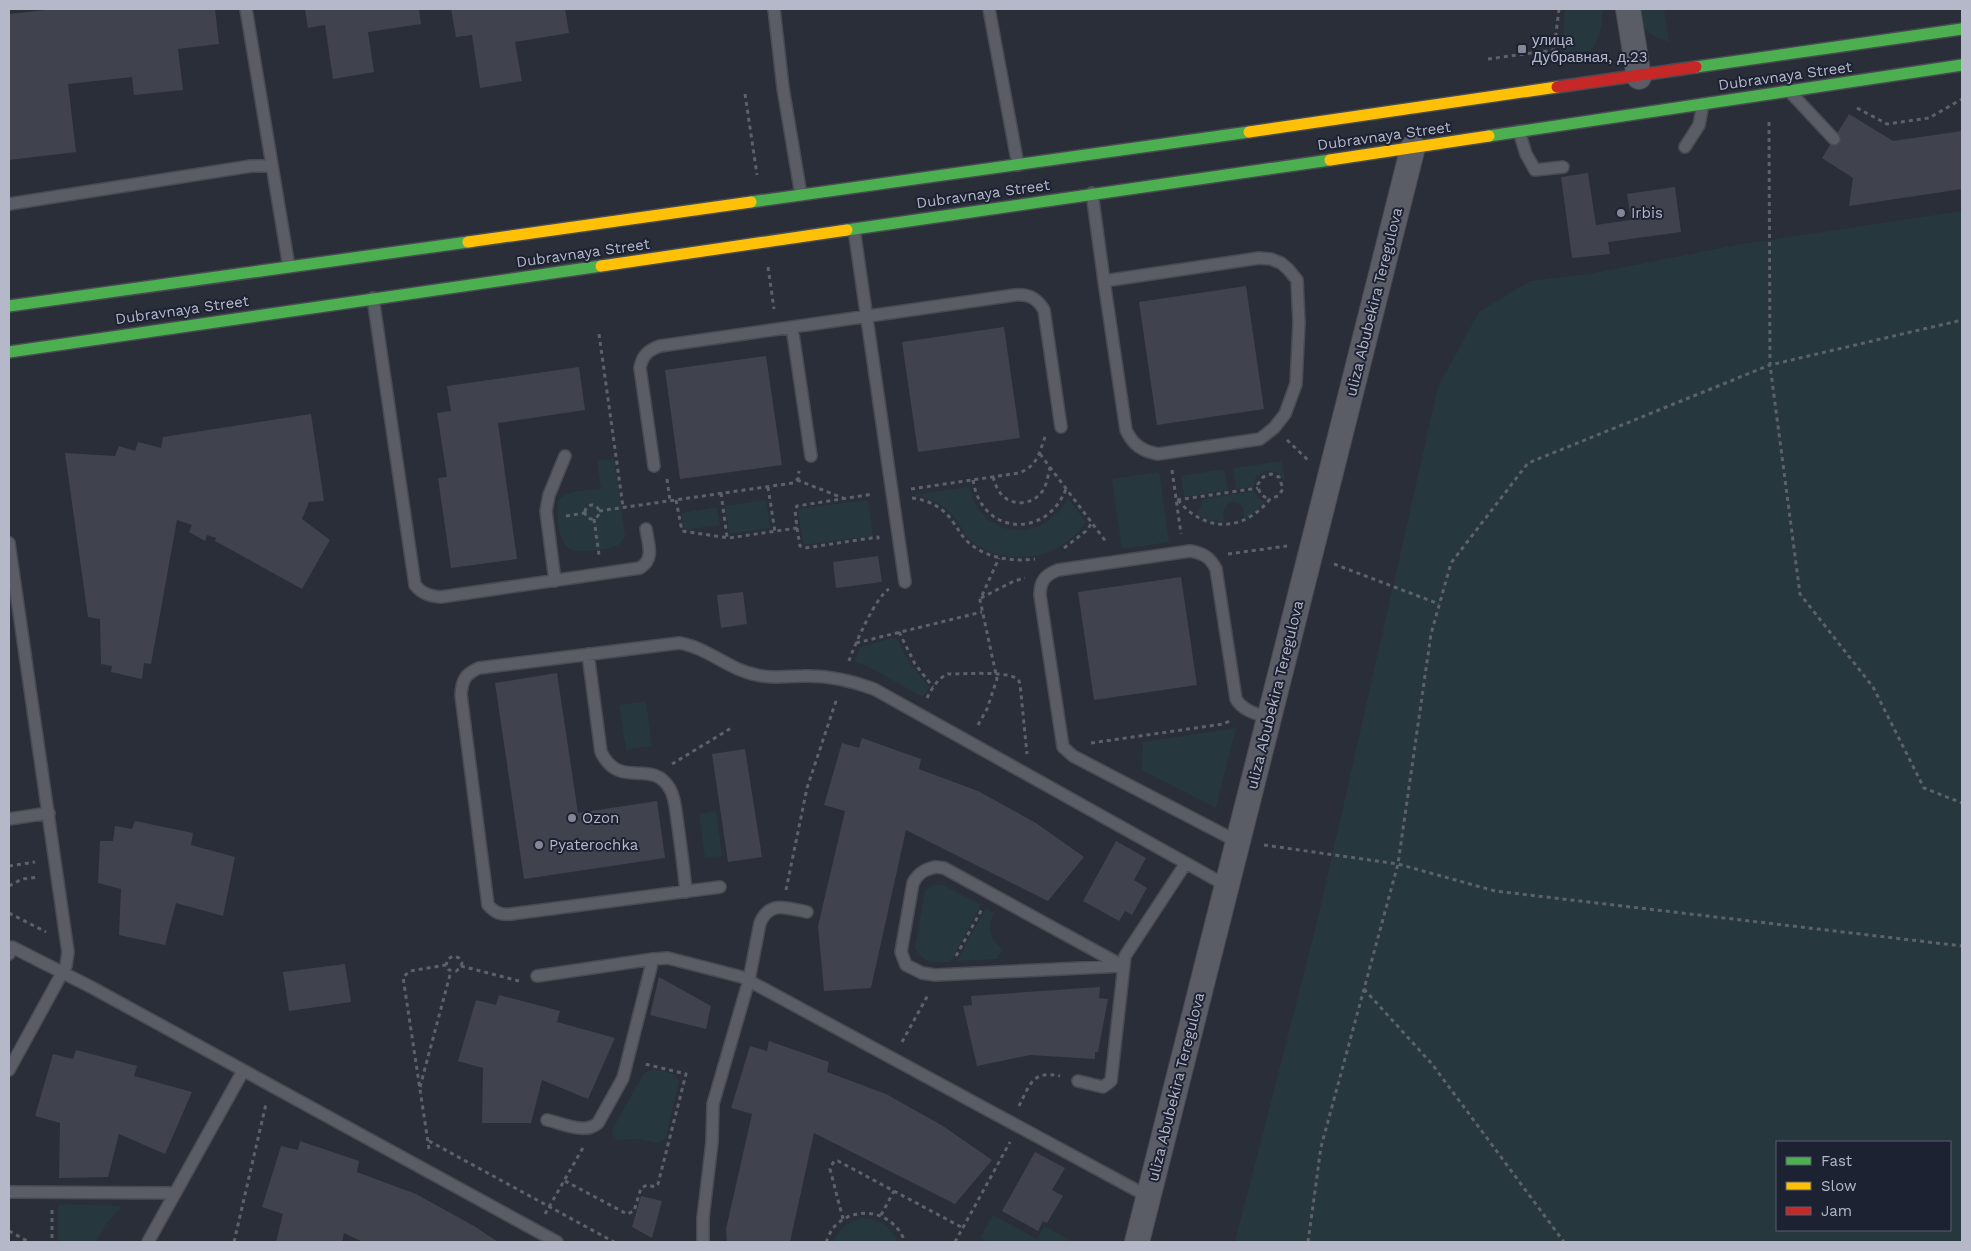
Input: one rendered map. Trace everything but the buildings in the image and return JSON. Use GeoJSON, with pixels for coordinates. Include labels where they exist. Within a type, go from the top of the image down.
{"type":"FeatureCollection","features":[{"type":"Feature","properties":{"kind":"street"},"geometry":{"type":"LineString","coordinates":[[1628,9],[1640,81]]}},
{"type":"Feature","properties":{"kind":"street","name":"Dubravnaya Street"},"geometry":{"type":"LineString","coordinates":[[9,306],[800,195],[1018,165],[1153,150],[1640,81],[1962,29]]}},
{"type":"Feature","properties":{"kind":"street","name":"Dubravnaya Street"},"geometry":{"type":"LineString","coordinates":[[9,352],[1092,194],[1157,179],[1413,147],[1519,131],[1644,107],[1703,103],[1962,65]]}},
{"type":"Feature","properties":{"kind":"street","name":"uliza Abubekira Teregulova"},"geometry":{"type":"LineString","coordinates":[[1137,1242],[1413,147]]}},
{"type":"Feature","properties":{"kind":"lane"},"geometry":{"type":"LineString","coordinates":[[246,9],[289,267]]}},
{"type":"Feature","properties":{"kind":"lane"},"geometry":{"type":"LineString","coordinates":[[774,9],[783,88],[800,195]]}},
{"type":"Feature","properties":{"kind":"lane"},"geometry":{"type":"LineString","coordinates":[[989,9],[1018,165]]}},
{"type":"Feature","properties":{"kind":"lane"},"geometry":{"type":"LineString","coordinates":[[1789,90],[1834,139]]}},
{"type":"Feature","properties":{"kind":"lane"},"geometry":{"type":"LineString","coordinates":[[1685,148],[1699,125],[1703,103]]}},
{"type":"Feature","properties":{"kind":"lane"},"geometry":{"type":"LineString","coordinates":[[1519,131],[1526,154],[1534,170],[1563,167]]}},
{"type":"Feature","properties":{"kind":"lane"},"geometry":{"type":"LineString","coordinates":[[9,204],[251,166],[272,166]]}},
{"type":"Feature","properties":{"kind":"lane"},"geometry":{"type":"LineString","coordinates":[[1092,194],[1104,280],[1126,430],[1130,439],[1137,447],[1147,452],[1158,454],[1260,439],[1274,428],[1289,405],[1296,384],[1299,305],[1297,280],[1288,269],[1271,259],[1259,258],[1104,280]]}},
{"type":"Feature","properties":{"kind":"lane"},"geometry":{"type":"LineString","coordinates":[[854,229],[905,582]]}},
{"type":"Feature","properties":{"kind":"lane"},"geometry":{"type":"LineString","coordinates":[[654,466],[640,368],[641,361],[651,349],[660,346],[1015,295],[1031,296],[1040,303],[1044,310],[1061,427]]}},
{"type":"Feature","properties":{"kind":"lane"},"geometry":{"type":"LineString","coordinates":[[373,298],[415,585],[424,593],[441,597],[635,569],[644,566],[650,554],[646,529]]}},
{"type":"Feature","properties":{"kind":"lane"},"geometry":{"type":"LineString","coordinates":[[792,327],[811,456]]}},
{"type":"Feature","properties":{"kind":"lane"},"geometry":{"type":"LineString","coordinates":[[555,581],[546,511],[549,495],[565,456]]}},
{"type":"Feature","properties":{"kind":"lane"},"geometry":{"type":"LineString","coordinates":[[9,543],[68,944],[67,960],[62,973],[9,1070]]}},
{"type":"Feature","properties":{"kind":"lane"},"geometry":{"type":"LineString","coordinates":[[1238,842],[1073,756],[1063,747],[1040,595],[1040,586],[1044,578],[1058,570],[1184,552],[1199,552],[1208,557],[1216,569],[1234,693],[1242,707],[1269,718]]}},
{"type":"Feature","properties":{"kind":"lane"},"geometry":{"type":"LineString","coordinates":[[720,887],[511,914],[497,913],[488,905],[461,695],[461,684],[464,678],[479,668],[679,643],[693,646],[738,670],[758,676],[826,676],[844,679],[874,689],[1227,886]]}},
{"type":"Feature","properties":{"kind":"lane"},"geometry":{"type":"LineString","coordinates":[[588,654],[600,752],[612,768],[621,772],[654,775],[664,781],[671,790],[675,804],[686,892]]}},
{"type":"Feature","properties":{"kind":"lane"},"geometry":{"type":"LineString","coordinates":[[9,819],[49,813]]}},
{"type":"Feature","properties":{"kind":"lane"},"geometry":{"type":"LineString","coordinates":[[1078,1082],[1103,1087],[1111,1081],[1123,966],[1127,952],[1186,863]]}},
{"type":"Feature","properties":{"kind":"lane"},"geometry":{"type":"LineString","coordinates":[[929,868],[944,868],[1123,966],[942,975],[928,974],[915,970],[906,965],[902,957],[902,948],[916,879],[929,868]]}},
{"type":"Feature","properties":{"kind":"lane"},"geometry":{"type":"LineString","coordinates":[[703,1242],[702,1218],[712,1142],[713,1104],[749,980],[760,923],[768,911],[782,907],[807,912]]}},
{"type":"Feature","properties":{"kind":"lane"},"geometry":{"type":"LineString","coordinates":[[10,949],[62,973],[557,1242]]}},
{"type":"Feature","properties":{"kind":"lane"},"geometry":{"type":"LineString","coordinates":[[537,976],[653,959],[674,960],[729,973],[749,980],[1149,1197]]}},
{"type":"Feature","properties":{"kind":"lane"},"geometry":{"type":"LineString","coordinates":[[547,1120],[585,1128],[591,1128],[597,1124],[620,1085],[653,959]]}},
{"type":"Feature","properties":{"kind":"lane"},"geometry":{"type":"LineString","coordinates":[[148,1242],[243,1071]]}},
{"type":"Feature","properties":{"kind":"lane"},"geometry":{"type":"LineString","coordinates":[[9,1192],[175,1193]]}},
{"type":"Feature","properties":{"kind":"path"},"geometry":{"type":"LineString","coordinates":[[1488,59],[1554,50],[1560,9]]}},
{"type":"Feature","properties":{"kind":"path"},"geometry":{"type":"LineString","coordinates":[[1769,93],[1770,364],[1800,594],[1873,687],[1924,788],[1962,803]]}},
{"type":"Feature","properties":{"kind":"path"},"geometry":{"type":"LineString","coordinates":[[745,94],[758,180]]}},
{"type":"Feature","properties":{"kind":"path"},"geometry":{"type":"LineString","coordinates":[[767,264],[774,309]]}},
{"type":"Feature","properties":{"kind":"path"},"geometry":{"type":"LineString","coordinates":[[1308,1242],[1321,1147],[1398,864],[1430,634],[1451,562],[1528,463],[1770,364],[1962,320]]}},
{"type":"Feature","properties":{"kind":"path"},"geometry":{"type":"LineString","coordinates":[[598,334],[624,507]]}},
{"type":"Feature","properties":{"kind":"path"},"geometry":{"type":"LineString","coordinates":[[879,546],[878,537],[804,548],[800,546],[795,510],[797,506],[844,498],[893,495],[1026,471],[1035,463],[1040,454],[1044,438],[1052,429],[1061,427]]}},
{"type":"Feature","properties":{"kind":"path"},"geometry":{"type":"LineString","coordinates":[[1274,428],[1329,481]]}},
{"type":"Feature","properties":{"kind":"path"},"geometry":{"type":"LineString","coordinates":[[1170,452],[1184,552]]}},
{"type":"Feature","properties":{"kind":"path"},"geometry":{"type":"LineString","coordinates":[[1040,454],[1120,561]]}},
{"type":"Feature","properties":{"kind":"path"},"geometry":{"type":"LineString","coordinates":[[797,480],[800,464],[811,456]]}},
{"type":"Feature","properties":{"kind":"path"},"geometry":{"type":"LineString","coordinates":[[993,477],[1002,495],[1016,503],[1030,502],[1042,493],[1050,467]]}},
{"type":"Feature","properties":{"kind":"path"},"geometry":{"type":"LineString","coordinates":[[1177,500],[1184,508],[1201,519],[1220,524],[1230,524],[1257,513],[1270,499],[1278,496],[1283,489],[1279,477],[1271,474],[1263,477],[1258,484],[1262,495],[1270,499]]}},
{"type":"Feature","properties":{"kind":"path"},"geometry":{"type":"LineString","coordinates":[[599,511],[797,480],[844,498]]}},
{"type":"Feature","properties":{"kind":"path"},"geometry":{"type":"LineString","coordinates":[[973,480],[977,497],[986,510],[993,517],[1012,524],[1033,523],[1045,518],[1056,508],[1066,489]]}},
{"type":"Feature","properties":{"kind":"path"},"geometry":{"type":"LineString","coordinates":[[768,486],[775,532]]}},
{"type":"Feature","properties":{"kind":"path"},"geometry":{"type":"LineString","coordinates":[[1177,500],[1258,488]]}},
{"type":"Feature","properties":{"kind":"path"},"geometry":{"type":"LineString","coordinates":[[720,493],[727,537]]}},
{"type":"Feature","properties":{"kind":"path"},"geometry":{"type":"LineString","coordinates":[[893,495],[929,502],[936,506],[952,520],[967,541],[982,551],[999,558],[1021,561],[1042,558]]}},
{"type":"Feature","properties":{"kind":"path"},"geometry":{"type":"LineString","coordinates":[[676,500],[682,531],[727,537],[797,528]]}},
{"type":"Feature","properties":{"kind":"path"},"geometry":{"type":"LineString","coordinates":[[594,519],[587,517],[585,513],[586,508],[590,505],[595,506],[599,511]]}},
{"type":"Feature","properties":{"kind":"path"},"geometry":{"type":"LineString","coordinates":[[599,511],[594,519],[602,574]]}},
{"type":"Feature","properties":{"kind":"path"},"geometry":{"type":"LineString","coordinates":[[1056,552],[1074,541],[1092,523]]}},
{"type":"Feature","properties":{"kind":"path"},"geometry":{"type":"LineString","coordinates":[[1208,557],[1312,548],[1439,604]]}},
{"type":"Feature","properties":{"kind":"path"},"geometry":{"type":"LineString","coordinates":[[968,742],[985,713],[998,675],[980,598],[999,558]]}},
{"type":"Feature","properties":{"kind":"path"},"geometry":{"type":"LineString","coordinates":[[980,598],[1017,579],[1044,578]]}},
{"type":"Feature","properties":{"kind":"path"},"geometry":{"type":"LineString","coordinates":[[884,581],[886,590]]}},
{"type":"Feature","properties":{"kind":"path"},"geometry":{"type":"LineString","coordinates":[[782,907],[807,788],[856,643],[880,596],[886,590],[905,582]]}},
{"type":"Feature","properties":{"kind":"path"},"geometry":{"type":"LineString","coordinates":[[856,643],[982,612]]}},
{"type":"Feature","properties":{"kind":"path"},"geometry":{"type":"LineString","coordinates":[[899,632],[914,664],[933,687]]}},
{"type":"Feature","properties":{"kind":"path"},"geometry":{"type":"LineString","coordinates":[[918,713],[933,687],[948,674],[998,675],[1015,678],[1020,682],[1030,776]]}},
{"type":"Feature","properties":{"kind":"path"},"geometry":{"type":"LineString","coordinates":[[1063,747],[1223,724],[1234,718],[1242,707]]}},
{"type":"Feature","properties":{"kind":"path"},"geometry":{"type":"LineString","coordinates":[[654,775],[733,726]]}},
{"type":"Feature","properties":{"kind":"path"},"geometry":{"type":"LineString","coordinates":[[1238,842],[1398,864],[1495,890],[1962,946]]}},
{"type":"Feature","properties":{"kind":"path"},"geometry":{"type":"LineString","coordinates":[[9,866],[56,859]]}},
{"type":"Feature","properties":{"kind":"path"},"geometry":{"type":"LineString","coordinates":[[9,886],[22,879],[31,877],[58,878]]}},
{"type":"Feature","properties":{"kind":"path"},"geometry":{"type":"LineString","coordinates":[[902,1044],[990,893]]}},
{"type":"Feature","properties":{"kind":"path"},"geometry":{"type":"LineString","coordinates":[[9,912],[68,944]]}},
{"type":"Feature","properties":{"kind":"path"},"geometry":{"type":"LineString","coordinates":[[446,965],[450,957],[456,956],[461,960],[459,970],[451,971]]}},
{"type":"Feature","properties":{"kind":"path"},"geometry":{"type":"LineString","coordinates":[[446,965],[451,971]]}},
{"type":"Feature","properties":{"kind":"path"},"geometry":{"type":"LineString","coordinates":[[433,1175],[403,977],[410,970],[446,965]]}},
{"type":"Feature","properties":{"kind":"path"},"geometry":{"type":"LineString","coordinates":[[461,966],[522,982],[537,976]]}},
{"type":"Feature","properties":{"kind":"path"},"geometry":{"type":"LineString","coordinates":[[420,1088],[451,971]]}},
{"type":"Feature","properties":{"kind":"path"},"geometry":{"type":"LineString","coordinates":[[1364,989],[1432,1064],[1564,1242]]}},
{"type":"Feature","properties":{"kind":"path"},"geometry":{"type":"LineString","coordinates":[[565,1180],[628,1214],[634,1210],[641,1188],[647,1185],[655,1187],[659,1182],[686,1074],[628,1060]]}},
{"type":"Feature","properties":{"kind":"path"},"geometry":{"type":"LineString","coordinates":[[1019,1105],[1032,1081],[1043,1074],[1052,1074],[1078,1082]]}},
{"type":"Feature","properties":{"kind":"path"},"geometry":{"type":"LineString","coordinates":[[234,1242],[270,1086]]}},
{"type":"Feature","properties":{"kind":"path"},"geometry":{"type":"LineString","coordinates":[[554,1200],[597,1124]]}},
{"type":"Feature","properties":{"kind":"path"},"geometry":{"type":"LineString","coordinates":[[955,1242],[1019,1127]]}},
{"type":"Feature","properties":{"kind":"path"},"geometry":{"type":"LineString","coordinates":[[428,1141],[614,1242]]}},
{"type":"Feature","properties":{"kind":"path"},"geometry":{"type":"LineString","coordinates":[[843,1219],[830,1169],[834,1161],[838,1161],[963,1228]]}},
{"type":"Feature","properties":{"kind":"path"},"geometry":{"type":"LineString","coordinates":[[881,1215],[894,1191]]}},
{"type":"Feature","properties":{"kind":"path"},"geometry":{"type":"LineString","coordinates":[[52,1192],[52,1242]]}},
{"type":"Feature","properties":{"kind":"path"},"geometry":{"type":"LineString","coordinates":[[826,1242],[832,1230],[843,1219],[855,1214],[868,1212],[881,1215],[893,1222],[902,1234],[905,1242]]}},
{"type":"Feature","properties":{"kind":"path"},"geometry":{"type":"LineString","coordinates":[[9,1231],[29,1242]]}},
{"type":"Feature","properties":{"kind":"shaded area"},"geometry":{"type":"Polygon","coordinates":[[[1565,9],[1602,9],[1600,31],[1591,51],[1562,55],[1565,9]]]}},
{"type":"Feature","properties":{"kind":"shaded area"},"geometry":{"type":"Polygon","coordinates":[[[1639,9],[1664,9],[1669,42],[1647,31],[1642,23],[1639,9]]]}},
{"type":"Feature","properties":{"kind":"shaded area"},"geometry":{"type":"Polygon","coordinates":[[[1962,211],[1962,1242],[1235,1242],[1318,918],[1438,387],[1479,312],[1530,281],[1589,274],[1736,245],[1962,211]]]}},
{"type":"Feature","properties":{"kind":"shaded area"},"geometry":{"type":"Polygon","coordinates":[[[614,459],[624,539],[614,547],[600,550],[572,550],[564,544],[560,533],[558,502],[561,498],[571,493],[601,489],[597,461],[614,459]]]}},
{"type":"Feature","properties":{"kind":"shaded area"},"geometry":{"type":"Polygon","coordinates":[[[1282,461],[1285,482],[1277,472],[1265,471],[1256,477],[1253,487],[1236,489],[1233,468],[1282,461]]]}},
{"type":"Feature","properties":{"kind":"shaded area"},"geometry":{"type":"Polygon","coordinates":[[[1224,469],[1228,490],[1184,497],[1181,476],[1224,469]]]}},
{"type":"Feature","properties":{"kind":"shaded area"},"geometry":{"type":"Polygon","coordinates":[[[1159,472],[1169,542],[1122,549],[1112,479],[1159,472]]]}},
{"type":"Feature","properties":{"kind":"shaded area"},"geometry":{"type":"Polygon","coordinates":[[[969,487],[976,505],[986,518],[999,526],[1014,530],[1029,529],[1044,524],[1057,513],[1068,498],[1086,522],[1075,535],[1062,545],[1048,552],[1033,556],[1001,555],[986,550],[971,541],[954,516],[944,507],[926,498],[913,495],[969,487]]]}},
{"type":"Feature","properties":{"kind":"shaded area"},"geometry":{"type":"Polygon","coordinates":[[[1254,491],[1259,499],[1265,502],[1256,512],[1245,518],[1243,507],[1234,502],[1227,505],[1223,512],[1226,522],[1206,519],[1195,513],[1201,507],[1202,499],[1254,491]]]}},
{"type":"Feature","properties":{"kind":"shaded area"},"geometry":{"type":"Polygon","coordinates":[[[766,500],[770,528],[729,534],[725,506],[766,500]]]}},
{"type":"Feature","properties":{"kind":"shaded area"},"geometry":{"type":"Polygon","coordinates":[[[868,500],[873,536],[803,545],[798,509],[868,500]]]}},
{"type":"Feature","properties":{"kind":"shaded area"},"geometry":{"type":"Polygon","coordinates":[[[717,507],[720,525],[684,530],[682,513],[717,507]]]}},
{"type":"Feature","properties":{"kind":"shaded area"},"geometry":{"type":"Polygon","coordinates":[[[896,637],[910,664],[929,687],[923,697],[867,666],[855,662],[860,647],[896,637]]]}},
{"type":"Feature","properties":{"kind":"shaded area"},"geometry":{"type":"Polygon","coordinates":[[[646,701],[652,746],[626,750],[619,705],[646,701]]]}},
{"type":"Feature","properties":{"kind":"shaded area"},"geometry":{"type":"Polygon","coordinates":[[[1236,728],[1216,808],[1142,770],[1143,742],[1236,728]]]}},
{"type":"Feature","properties":{"kind":"shaded area"},"geometry":{"type":"Polygon","coordinates":[[[716,811],[722,856],[705,858],[699,814],[716,811]]]}},
{"type":"Feature","properties":{"kind":"shaded area"},"geometry":{"type":"Polygon","coordinates":[[[933,885],[943,885],[981,905],[950,962],[925,959],[915,948],[925,890],[933,885]]]}},
{"type":"Feature","properties":{"kind":"shaded area"},"geometry":{"type":"Polygon","coordinates":[[[986,908],[994,913],[990,928],[992,937],[1002,949],[997,959],[957,961],[986,908]]]}},
{"type":"Feature","properties":{"kind":"shaded area"},"geometry":{"type":"Polygon","coordinates":[[[654,1069],[674,1074],[679,1081],[666,1138],[658,1143],[639,1139],[617,1140],[612,1134],[613,1128],[644,1073],[654,1069]]]}},
{"type":"Feature","properties":{"kind":"shaded area"},"geometry":{"type":"Polygon","coordinates":[[[61,1204],[122,1206],[106,1224],[96,1242],[58,1242],[58,1207],[61,1204]]]}},
{"type":"Feature","properties":{"kind":"shaded area"},"geometry":{"type":"Polygon","coordinates":[[[993,1215],[1037,1239],[1044,1226],[1071,1241],[987,1242],[980,1238],[993,1215]]]}},
{"type":"Feature","properties":{"kind":"shaded area"},"geometry":{"type":"Polygon","coordinates":[[[861,1218],[884,1224],[892,1231],[898,1242],[833,1242],[844,1227],[861,1218]]]}},
{"type":"Feature","properties":{"kind":"traffic: fast"},"geometry":{"type":"LineString","coordinates":[[1696,67],[1962,29]]}},
{"type":"Feature","properties":{"kind":"traffic: fast"},"geometry":{"type":"LineString","coordinates":[[1489,136],[1962,65]]}},
{"type":"Feature","properties":{"kind":"traffic: fast"},"geometry":{"type":"LineString","coordinates":[[751,202],[1249,132]]}},
{"type":"Feature","properties":{"kind":"traffic: fast"},"geometry":{"type":"LineString","coordinates":[[847,230],[1330,160]]}},
{"type":"Feature","properties":{"kind":"traffic: fast"},"geometry":{"type":"LineString","coordinates":[[9,306],[468,242]]}},
{"type":"Feature","properties":{"kind":"traffic: fast"},"geometry":{"type":"LineString","coordinates":[[9,352],[601,266]]}},
{"type":"Feature","properties":{"kind":"traffic: slow"},"geometry":{"type":"LineString","coordinates":[[1249,132],[1557,87]]}},
{"type":"Feature","properties":{"kind":"traffic: slow"},"geometry":{"type":"LineString","coordinates":[[1330,160],[1489,136]]}},
{"type":"Feature","properties":{"kind":"traffic: slow"},"geometry":{"type":"LineString","coordinates":[[468,242],[751,202]]}},
{"type":"Feature","properties":{"kind":"traffic: slow"},"geometry":{"type":"LineString","coordinates":[[601,266],[847,230]]}},
{"type":"Feature","properties":{"kind":"traffic: jam"},"geometry":{"type":"LineString","coordinates":[[1557,87],[1696,67]]}},
{"type":"Feature","properties":{"kind":"place","name":"улица Дубравная, д.23"},"geometry":{"type":"Point","coordinates":[1522,49]}},
{"type":"Feature","properties":{"kind":"place","name":"Irbis"},"geometry":{"type":"Point","coordinates":[1621,213]}},
{"type":"Feature","properties":{"kind":"place","name":"Ozon"},"geometry":{"type":"Point","coordinates":[572,818]}},
{"type":"Feature","properties":{"kind":"place","name":"Pyaterochka"},"geometry":{"type":"Point","coordinates":[539,845]}}]}
